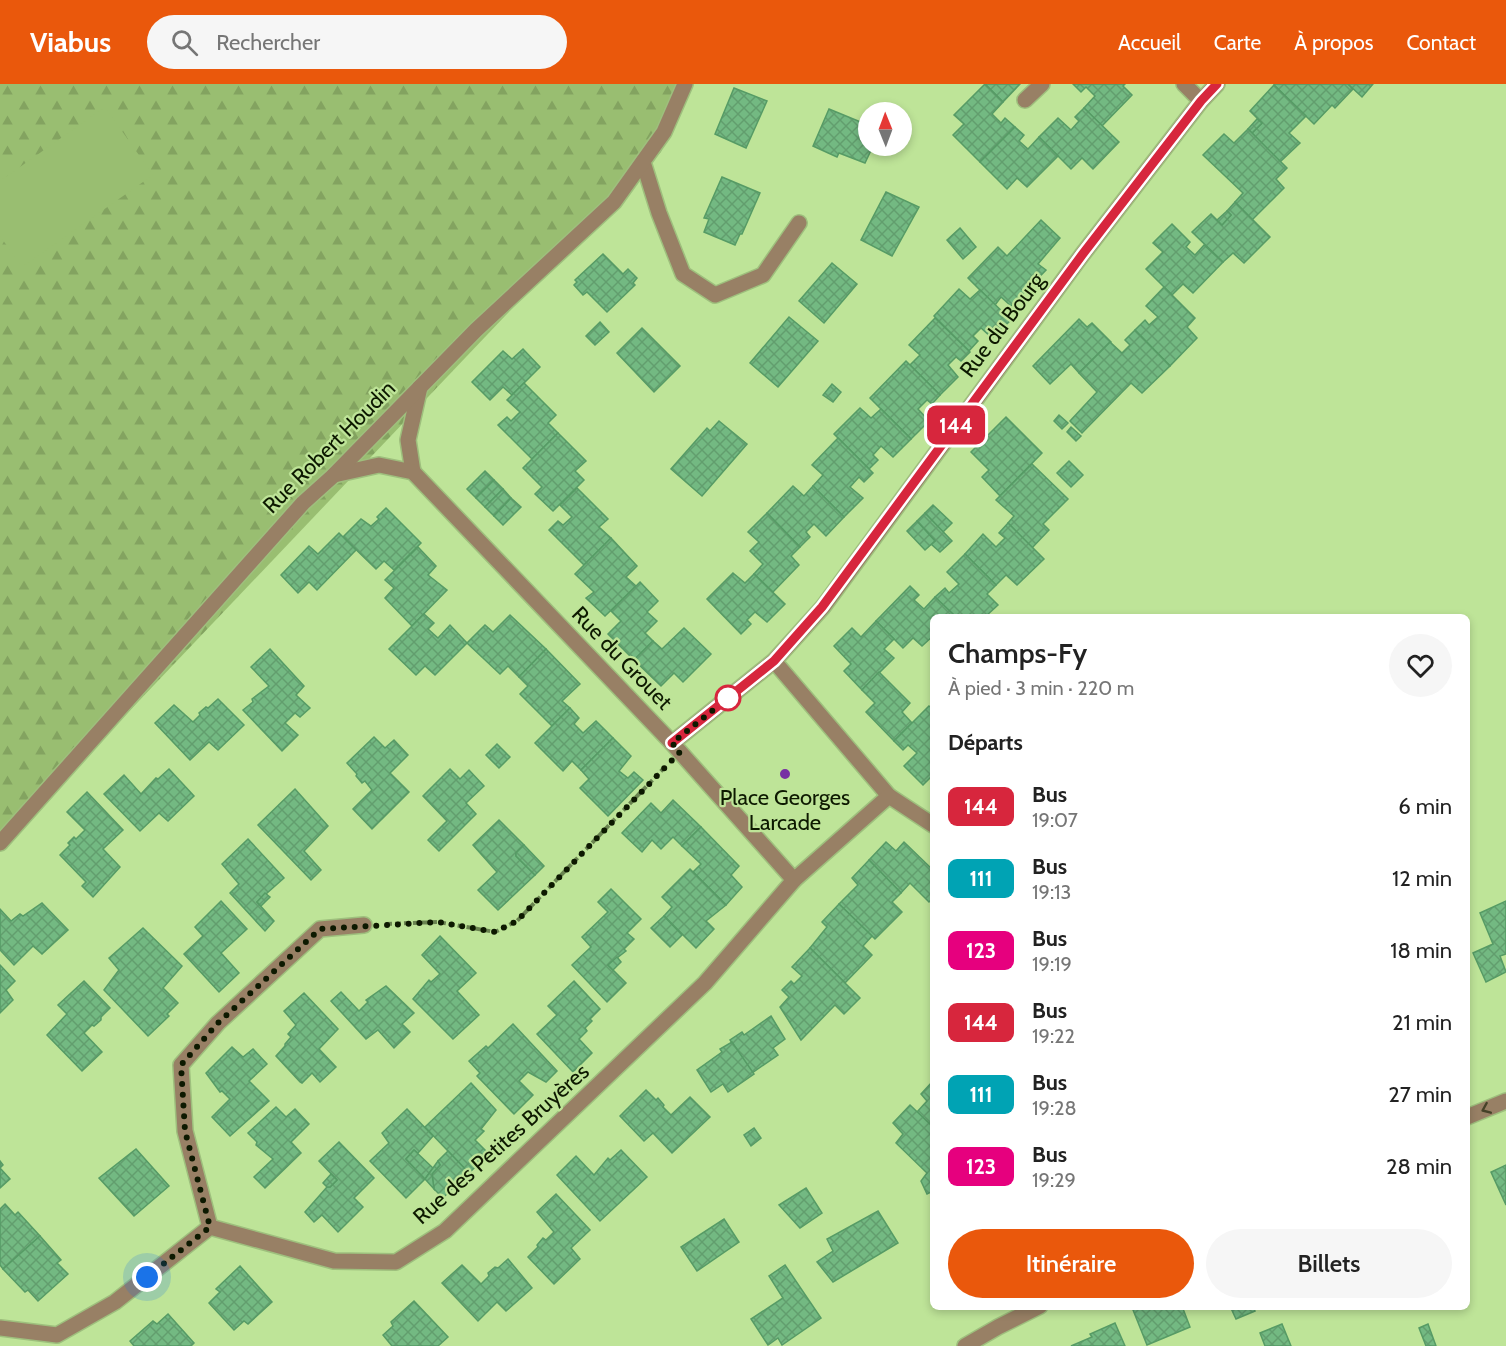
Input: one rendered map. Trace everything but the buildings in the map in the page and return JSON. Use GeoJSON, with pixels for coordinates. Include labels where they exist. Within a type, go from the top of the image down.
{"type":"FeatureCollection","features":[{"type":"Feature","properties":{"kind":"street","name":"Rue Robert Houdin"},"geometry":{"type":"LineString","coordinates":[[0,843],[303,503],[333,476],[477,330],[615,202],[664,132],[685,84]]}},
{"type":"Feature","properties":{"kind":"street"},"geometry":{"type":"LineString","coordinates":[[1025,100],[1042,84]]}},
{"type":"Feature","properties":{"kind":"street"},"geometry":{"type":"LineString","coordinates":[[1184,84],[1201,101]]}},
{"type":"Feature","properties":{"kind":"street","name":"Rue du Bourg"},"geometry":{"type":"LineString","coordinates":[[676,748],[774,661],[822,607],[1082,255],[1201,101],[1217,84]]}},
{"type":"Feature","properties":{"kind":"street"},"geometry":{"type":"LineString","coordinates":[[643,162],[682,274],[715,295],[763,275],[799,223]]}},
{"type":"Feature","properties":{"kind":"street"},"geometry":{"type":"LineString","coordinates":[[333,476],[379,465],[413,472],[408,440],[420,387]]}},
{"type":"Feature","properties":{"kind":"street","name":"Rue du Grouet"},"geometry":{"type":"LineString","coordinates":[[413,472],[676,748],[794,880]]}},
{"type":"Feature","properties":{"kind":"street"},"geometry":{"type":"LineString","coordinates":[[774,661],[889,796],[930,823]]}},
{"type":"Feature","properties":{"kind":"street","name":"Rue des Petites Bruyères"},"geometry":{"type":"LineString","coordinates":[[210,1227],[334,1261],[396,1262],[446,1231],[705,983],[794,880],[889,796]]}},
{"type":"Feature","properties":{"kind":"street"},"geometry":{"type":"LineString","coordinates":[[0,1328],[57,1335],[115,1302],[210,1227],[185,1131],[181,1065],[218,1023],[320,929],[364,925]]}},
{"type":"Feature","properties":{"kind":"street"},"geometry":{"type":"LineString","coordinates":[[1470,1116],[1506,1101]]}},
{"type":"Feature","properties":{"kind":"street"},"geometry":{"type":"LineString","coordinates":[[965,1346],[1032,1310]]}},
{"type":"Feature","properties":{"kind":"path"},"geometry":{"type":"LineString","coordinates":[[364,925],[438,922],[495,932],[517,921],[676,748]]}},
{"type":"Feature","properties":{"kind":"green space"},"geometry":{"type":"Polygon","coordinates":[[[0,84],[685,84],[661,152],[0,847],[0,84]]]}},
{"type":"Feature","properties":{"kind":"green space"},"geometry":{"type":"Polygon","coordinates":[[[105,107],[153,175],[22,267],[0,236],[0,181],[105,107]]]}},
{"type":"Feature","properties":{"kind":"bus line","name":"144"},"geometry":{"type":"LineString","coordinates":[[672,743],[774,661],[822,607],[1082,255],[1201,101],[1217,84]]}},
{"type":"Feature","properties":{"kind":"place","name":"Place Georges Larcade"},"geometry":{"type":"Point","coordinates":[785,774]}},
{"type":"Feature","properties":{"kind":"route"},"geometry":{"type":"LineString","coordinates":[[147,1277],[210,1227],[185,1131],[181,1065],[218,1023],[320,929],[438,922],[495,932],[517,921],[680,752],[672,743],[728,698]]}}]}
